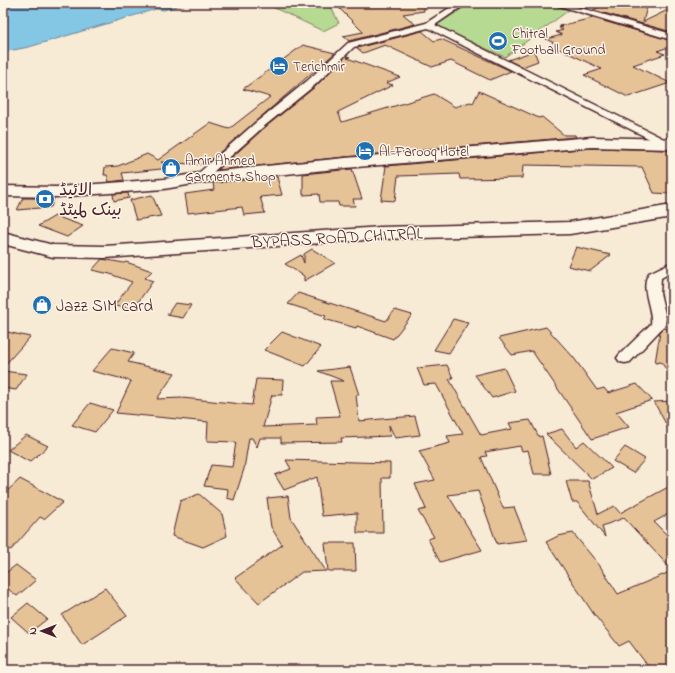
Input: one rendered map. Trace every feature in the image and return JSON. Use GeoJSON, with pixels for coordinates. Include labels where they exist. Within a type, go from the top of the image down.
{"type":"FeatureCollection","features":[{"type":"Feature","properties":{"kind":"street"},"geometry":{"type":"LineString","coordinates":[[199,178],[258,126],[311,84],[351,45],[429,25],[462,3]]}},
{"type":"Feature","properties":{"kind":"street"},"geometry":{"type":"LineString","coordinates":[[554,3],[672,37]]}},
{"type":"Feature","properties":{"kind":"street"},"geometry":{"type":"LineString","coordinates":[[429,25],[670,145]]}},
{"type":"Feature","properties":{"kind":"street"},"geometry":{"type":"LineString","coordinates":[[3,191],[56,192],[164,184],[199,178],[415,156],[592,142],[670,145]]}},
{"type":"Feature","properties":{"kind":"street","name":"BYPASS ROAD CHITRAL"},"geometry":{"type":"LineString","coordinates":[[3,238],[53,252],[104,252],[381,233],[570,228],[672,211]]}},
{"type":"Feature","properties":{"kind":"street"},"geometry":{"type":"LineString","coordinates":[[625,358],[658,325],[659,318],[653,293],[654,276],[672,266]]}},
{"type":"Feature","properties":{"kind":"green space"},"geometry":{"type":"Polygon","coordinates":[[[264,3],[329,3],[339,23],[323,31],[264,3]]]}},
{"type":"Feature","properties":{"kind":"green space","name":"Chitral Football Ground"},"geometry":{"type":"Polygon","coordinates":[[[471,3],[547,3],[569,10],[505,57],[435,26],[471,3]]]}},
{"type":"Feature","properties":{"kind":"water"},"geometry":{"type":"Polygon","coordinates":[[[3,3],[187,3],[164,10],[156,9],[29,47],[3,52],[3,3]]]}},
{"type":"Feature","properties":{"kind":"building"},"geometry":{"type":"Polygon","coordinates":[[[334,3],[424,3],[424,11],[403,14],[415,24],[349,41],[343,36],[363,32],[334,3]]]}},
{"type":"Feature","properties":{"kind":"building"},"geometry":{"type":"Polygon","coordinates":[[[607,3],[648,3],[643,22],[672,8],[672,32],[593,10],[607,3]]]}},
{"type":"Feature","properties":{"kind":"building"},"geometry":{"type":"Polygon","coordinates":[[[593,18],[672,41],[672,46],[657,51],[665,54],[633,65],[670,83],[628,97],[584,75],[602,69],[553,46],[556,44],[546,39],[562,35],[556,32],[563,30],[559,28],[563,27],[559,26],[593,18]]]}},
{"type":"Feature","properties":{"kind":"building"},"geometry":{"type":"Polygon","coordinates":[[[422,31],[434,41],[441,39],[511,71],[490,80],[451,61],[432,67],[385,45],[363,53],[357,48],[422,31]]]}},
{"type":"Feature","properties":{"kind":"building"},"geometry":{"type":"Polygon","coordinates":[[[303,45],[335,53],[205,165],[161,162],[171,168],[122,173],[124,180],[109,182],[107,175],[104,175],[105,167],[118,166],[147,154],[158,160],[210,123],[229,129],[270,97],[243,89],[303,45]]]}},
{"type":"Feature","properties":{"kind":"building"},"geometry":{"type":"Polygon","coordinates":[[[534,51],[538,61],[522,67],[508,60],[534,51]]]}},
{"type":"Feature","properties":{"kind":"building"},"geometry":{"type":"Polygon","coordinates":[[[346,56],[350,57],[347,58],[400,77],[386,83],[393,85],[338,112],[342,122],[434,94],[455,107],[470,102],[473,103],[479,91],[539,118],[542,117],[564,135],[575,135],[576,137],[345,157],[218,170],[263,129],[316,86],[346,56]]]}},
{"type":"Feature","properties":{"kind":"building"},"geometry":{"type":"Polygon","coordinates":[[[592,148],[667,150],[672,160],[672,194],[654,193],[642,167],[523,165],[522,178],[460,179],[459,174],[398,176],[395,201],[381,200],[386,166],[592,148]]]}},
{"type":"Feature","properties":{"kind":"building"},"geometry":{"type":"Polygon","coordinates":[[[352,169],[362,199],[353,199],[355,206],[339,206],[338,202],[320,202],[319,194],[303,195],[303,174],[352,169]]]}},
{"type":"Feature","properties":{"kind":"building"},"geometry":{"type":"Polygon","coordinates":[[[277,177],[282,195],[260,197],[265,213],[244,215],[242,207],[188,213],[185,194],[214,190],[213,183],[277,177]]]}},
{"type":"Feature","properties":{"kind":"building"},"geometry":{"type":"Polygon","coordinates":[[[128,193],[129,198],[114,201],[113,194],[128,193]]]}},
{"type":"Feature","properties":{"kind":"building"},"geometry":{"type":"Polygon","coordinates":[[[152,195],[161,216],[136,220],[130,200],[152,195]]]}},
{"type":"Feature","properties":{"kind":"building"},"geometry":{"type":"Polygon","coordinates":[[[23,198],[54,198],[51,207],[17,210],[23,198]]]}},
{"type":"Feature","properties":{"kind":"building"},"geometry":{"type":"Polygon","coordinates":[[[55,216],[83,226],[67,237],[38,226],[55,216]]]}},
{"type":"Feature","properties":{"kind":"building"},"geometry":{"type":"Polygon","coordinates":[[[576,247],[611,255],[590,271],[568,266],[576,247]]]}},
{"type":"Feature","properties":{"kind":"building"},"geometry":{"type":"Polygon","coordinates":[[[312,249],[335,263],[304,281],[304,276],[285,264],[301,255],[304,263],[304,254],[312,249]]]}},
{"type":"Feature","properties":{"kind":"building"},"geometry":{"type":"Polygon","coordinates":[[[102,259],[124,263],[126,262],[152,271],[145,278],[153,281],[133,309],[114,306],[132,282],[110,274],[92,270],[102,259]]]}},
{"type":"Feature","properties":{"kind":"building"},"geometry":{"type":"Polygon","coordinates":[[[298,293],[386,321],[395,310],[412,315],[393,339],[357,326],[356,328],[324,319],[326,316],[288,304],[298,293]]]}},
{"type":"Feature","properties":{"kind":"building"},"geometry":{"type":"Polygon","coordinates":[[[175,303],[191,305],[183,318],[167,315],[175,303]]]}},
{"type":"Feature","properties":{"kind":"building"},"geometry":{"type":"Polygon","coordinates":[[[453,319],[468,323],[449,353],[434,350],[453,319]]]}},
{"type":"Feature","properties":{"kind":"building"},"geometry":{"type":"Polygon","coordinates":[[[546,327],[574,358],[597,390],[604,388],[608,393],[637,384],[652,400],[616,412],[629,427],[592,439],[532,351],[512,355],[499,338],[546,327]]]}},
{"type":"Feature","properties":{"kind":"building"},"geometry":{"type":"Polygon","coordinates":[[[664,328],[672,330],[672,378],[661,362],[655,363],[660,332],[664,328]]]}},
{"type":"Feature","properties":{"kind":"building"},"geometry":{"type":"Polygon","coordinates":[[[3,331],[30,337],[3,367],[3,331]]]}},
{"type":"Feature","properties":{"kind":"building"},"geometry":{"type":"Polygon","coordinates":[[[282,332],[321,347],[305,366],[264,350],[282,332]]]}},
{"type":"Feature","properties":{"kind":"building"},"geometry":{"type":"Polygon","coordinates":[[[112,348],[134,353],[128,362],[175,373],[157,399],[182,398],[252,405],[256,379],[283,380],[282,395],[272,395],[263,427],[317,425],[316,417],[340,416],[330,381],[344,381],[318,371],[350,367],[359,395],[356,395],[359,421],[415,416],[420,435],[395,438],[389,425],[390,436],[341,438],[342,442],[281,443],[281,438],[260,438],[257,447],[252,438],[249,438],[244,469],[234,500],[227,498],[228,489],[204,486],[211,465],[232,467],[236,442],[207,441],[208,422],[116,413],[131,381],[92,371],[112,348]]]}},
{"type":"Feature","properties":{"kind":"building"},"geometry":{"type":"Polygon","coordinates":[[[447,365],[453,378],[449,379],[481,435],[512,429],[509,423],[530,420],[539,437],[542,436],[551,474],[534,474],[528,450],[522,451],[520,446],[485,452],[487,456],[481,457],[503,508],[514,507],[527,540],[497,544],[478,491],[448,495],[482,550],[440,562],[428,539],[434,537],[418,511],[426,509],[415,484],[435,480],[419,451],[450,443],[447,436],[463,434],[436,384],[424,385],[417,368],[447,365]]]}},
{"type":"Feature","properties":{"kind":"building"},"geometry":{"type":"Polygon","coordinates":[[[504,368],[515,391],[492,398],[475,375],[504,368]]]}},
{"type":"Feature","properties":{"kind":"building"},"geometry":{"type":"Polygon","coordinates":[[[3,371],[27,374],[16,390],[3,388],[3,371]]]}},
{"type":"Feature","properties":{"kind":"building"},"geometry":{"type":"Polygon","coordinates":[[[672,401],[672,435],[654,402],[672,401]]]}},
{"type":"Feature","properties":{"kind":"building"},"geometry":{"type":"Polygon","coordinates":[[[90,403],[113,410],[95,432],[72,425],[90,403]]]}},
{"type":"Feature","properties":{"kind":"building"},"geometry":{"type":"Polygon","coordinates":[[[562,429],[576,447],[584,441],[612,468],[592,479],[546,434],[562,429]]]}},
{"type":"Feature","properties":{"kind":"building"},"geometry":{"type":"Polygon","coordinates":[[[26,435],[48,446],[30,462],[8,450],[26,435]]]}},
{"type":"Feature","properties":{"kind":"building"},"geometry":{"type":"Polygon","coordinates":[[[625,447],[645,459],[633,473],[613,461],[625,447]]]}},
{"type":"Feature","properties":{"kind":"building"},"geometry":{"type":"Polygon","coordinates":[[[286,460],[390,463],[390,478],[382,478],[383,533],[357,533],[357,513],[322,516],[317,477],[284,490],[275,475],[291,469],[286,460]]]}},
{"type":"Feature","properties":{"kind":"building"},"geometry":{"type":"Polygon","coordinates":[[[20,479],[63,502],[44,519],[40,517],[11,550],[3,546],[3,495],[20,479]]]}},
{"type":"Feature","properties":{"kind":"building"},"geometry":{"type":"Polygon","coordinates":[[[566,481],[588,481],[598,514],[614,506],[620,513],[672,485],[672,512],[654,522],[672,540],[672,570],[624,518],[602,526],[605,537],[577,502],[572,502],[566,481]]]}},
{"type":"Feature","properties":{"kind":"building"},"geometry":{"type":"Polygon","coordinates":[[[199,494],[222,514],[227,536],[203,547],[172,536],[180,501],[199,494]]]}},
{"type":"Feature","properties":{"kind":"building"},"geometry":{"type":"Polygon","coordinates":[[[288,496],[291,518],[326,571],[302,572],[259,603],[235,578],[282,545],[271,527],[267,498],[288,496]]]}},
{"type":"Feature","properties":{"kind":"building"},"geometry":{"type":"Polygon","coordinates":[[[573,533],[600,566],[618,594],[672,571],[672,670],[651,670],[629,641],[619,646],[593,613],[546,542],[558,536],[573,533]]]}},
{"type":"Feature","properties":{"kind":"building"},"geometry":{"type":"Polygon","coordinates":[[[325,543],[355,543],[356,571],[328,571],[325,543]]]}},
{"type":"Feature","properties":{"kind":"building"},"geometry":{"type":"Polygon","coordinates":[[[16,565],[36,580],[17,596],[3,585],[3,575],[16,565]]]}},
{"type":"Feature","properties":{"kind":"building"},"geometry":{"type":"Polygon","coordinates":[[[105,588],[127,616],[82,645],[62,615],[105,588]]]}},
{"type":"Feature","properties":{"kind":"building"},"geometry":{"type":"Polygon","coordinates":[[[28,603],[47,619],[29,633],[11,617],[28,603]]]}},
{"type":"Feature","properties":{"kind":"place","name":"Chitral Football Ground"},"geometry":{"type":"Point","coordinates":[498,41]}},
{"type":"Feature","properties":{"kind":"place","name":"Terichmir"},"geometry":{"type":"Point","coordinates":[279,66]}},
{"type":"Feature","properties":{"kind":"place","name":"Al-Farooq Hotel"},"geometry":{"type":"Point","coordinates":[365,151]}},
{"type":"Feature","properties":{"kind":"place","name":"Amir Ahmed Garments Shop"},"geometry":{"type":"Point","coordinates":[171,168]}},
{"type":"Feature","properties":{"kind":"place","name":"الائیڈ بینک لمیٹڈ"},"geometry":{"type":"Point","coordinates":[45,199]}},
{"type":"Feature","properties":{"kind":"place","name":"Jazz SIM card"},"geometry":{"type":"Point","coordinates":[42,305]}}]}
